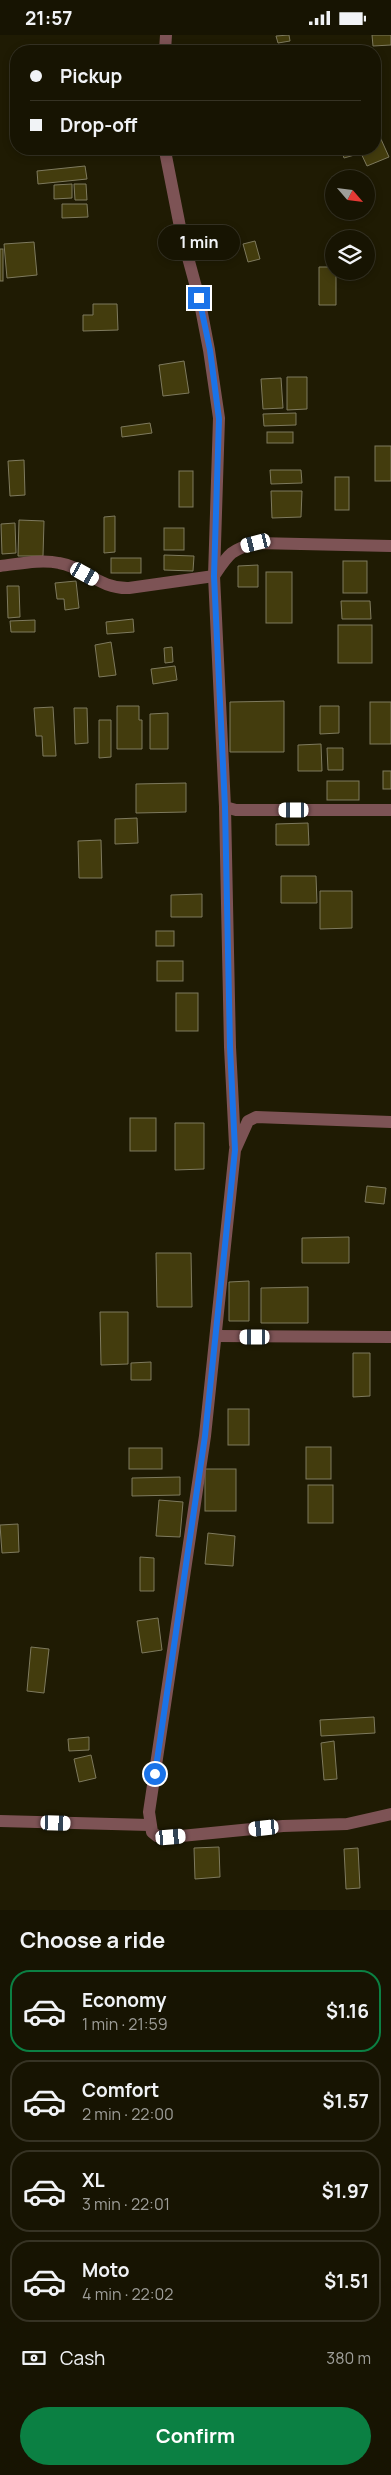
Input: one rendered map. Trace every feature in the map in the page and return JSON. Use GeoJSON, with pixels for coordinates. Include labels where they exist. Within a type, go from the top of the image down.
{"type":"FeatureCollection","features":[{"type":"Feature","properties":{"kind":"street"},"geometry":{"type":"LineString","coordinates":[[166,155],[180,232],[199,298],[210,350],[219,419],[214,576],[225,807],[230,1047],[235,1150],[217,1336],[190,1542],[149,1812],[149,1825],[152,1832],[157,1836],[171,1837],[283,1827],[347,1824],[391,1814]]}},
{"type":"Feature","properties":{"kind":"street"},"geometry":{"type":"LineString","coordinates":[[0,566],[60,563],[116,589],[214,576],[228,555],[237,547],[256,543],[391,546]]}},
{"type":"Feature","properties":{"kind":"street"},"geometry":{"type":"LineString","coordinates":[[225,807],[228,810],[391,810]]}},
{"type":"Feature","properties":{"kind":"street"},"geometry":{"type":"LineString","coordinates":[[235,1150],[248,1121],[256,1117],[391,1122]]}},
{"type":"Feature","properties":{"kind":"street"},"geometry":{"type":"LineString","coordinates":[[217,1336],[391,1337]]}},
{"type":"Feature","properties":{"kind":"street"},"geometry":{"type":"LineString","coordinates":[[0,1821],[149,1825]]}},
{"type":"Feature","properties":{"kind":"building"},"geometry":{"type":"Polygon","coordinates":[[[289,35],[290,41],[278,43],[276,36],[289,35]]]}},
{"type":"Feature","properties":{"kind":"building"},"geometry":{"type":"Polygon","coordinates":[[[372,35],[391,35],[391,45],[373,45],[372,35]]]}},
{"type":"Feature","properties":{"kind":"building"},"geometry":{"type":"Polygon","coordinates":[[[381,139],[389,157],[367,166],[362,155],[381,155],[381,139]]]}},
{"type":"Feature","properties":{"kind":"building"},"geometry":{"type":"Polygon","coordinates":[[[343,155],[354,155],[344,158],[343,155]]]}},
{"type":"Feature","properties":{"kind":"building"},"geometry":{"type":"Polygon","coordinates":[[[85,166],[87,179],[38,184],[37,171],[85,166]]]}},
{"type":"Feature","properties":{"kind":"building"},"geometry":{"type":"Polygon","coordinates":[[[72,184],[72,198],[54,199],[54,185],[72,184]]]}},
{"type":"Feature","properties":{"kind":"building"},"geometry":{"type":"Polygon","coordinates":[[[74,184],[86,184],[87,200],[75,200],[74,184]]]}},
{"type":"Feature","properties":{"kind":"building"},"geometry":{"type":"Polygon","coordinates":[[[62,204],[87,204],[88,217],[62,218],[62,204]]]}},
{"type":"Feature","properties":{"kind":"building"},"geometry":{"type":"Polygon","coordinates":[[[255,241],[260,259],[248,262],[243,244],[255,241]]]}},
{"type":"Feature","properties":{"kind":"building"},"geometry":{"type":"Polygon","coordinates":[[[34,242],[37,275],[7,278],[4,244],[34,242]]]}},
{"type":"Feature","properties":{"kind":"building"},"geometry":{"type":"Polygon","coordinates":[[[0,249],[3,249],[3,281],[0,281],[0,249]]]}},
{"type":"Feature","properties":{"kind":"building"},"geometry":{"type":"Polygon","coordinates":[[[319,267],[325,267],[325,280],[336,280],[336,305],[319,305],[319,267]]]}},
{"type":"Feature","properties":{"kind":"building"},"geometry":{"type":"Polygon","coordinates":[[[93,304],[117,304],[118,330],[83,331],[83,315],[93,315],[93,304]]]}},
{"type":"Feature","properties":{"kind":"building"},"geometry":{"type":"Polygon","coordinates":[[[184,361],[189,393],[163,396],[159,365],[184,361]]]}},
{"type":"Feature","properties":{"kind":"building"},"geometry":{"type":"Polygon","coordinates":[[[287,377],[307,377],[307,409],[287,410],[287,377]]]}},
{"type":"Feature","properties":{"kind":"building"},"geometry":{"type":"Polygon","coordinates":[[[281,378],[283,408],[263,409],[261,379],[281,378]]]}},
{"type":"Feature","properties":{"kind":"building"},"geometry":{"type":"Polygon","coordinates":[[[296,413],[296,425],[264,426],[263,414],[296,413]]]}},
{"type":"Feature","properties":{"kind":"building"},"geometry":{"type":"Polygon","coordinates":[[[150,423],[152,433],[122,437],[121,427],[150,423]]]}},
{"type":"Feature","properties":{"kind":"building"},"geometry":{"type":"Polygon","coordinates":[[[267,432],[293,432],[293,443],[267,443],[267,432]]]}},
{"type":"Feature","properties":{"kind":"building"},"geometry":{"type":"Polygon","coordinates":[[[375,446],[391,446],[391,481],[375,481],[375,446]]]}},
{"type":"Feature","properties":{"kind":"building"},"geometry":{"type":"Polygon","coordinates":[[[24,460],[25,495],[10,496],[8,461],[24,460]]]}},
{"type":"Feature","properties":{"kind":"building"},"geometry":{"type":"Polygon","coordinates":[[[270,470],[301,470],[302,483],[271,484],[270,470]]]}},
{"type":"Feature","properties":{"kind":"building"},"geometry":{"type":"Polygon","coordinates":[[[179,471],[193,471],[193,507],[179,507],[179,471]]]}},
{"type":"Feature","properties":{"kind":"building"},"geometry":{"type":"Polygon","coordinates":[[[335,477],[349,477],[349,510],[335,510],[335,477]]]}},
{"type":"Feature","properties":{"kind":"building"},"geometry":{"type":"Polygon","coordinates":[[[271,491],[302,491],[301,517],[272,518],[271,491]]]}},
{"type":"Feature","properties":{"kind":"building"},"geometry":{"type":"Polygon","coordinates":[[[115,516],[115,552],[104,553],[104,517],[115,516]]]}},
{"type":"Feature","properties":{"kind":"building"},"geometry":{"type":"Polygon","coordinates":[[[19,520],[44,521],[43,556],[18,556],[19,520]]]}},
{"type":"Feature","properties":{"kind":"building"},"geometry":{"type":"Polygon","coordinates":[[[15,523],[16,553],[2,554],[1,524],[15,523]]]}},
{"type":"Feature","properties":{"kind":"building"},"geometry":{"type":"Polygon","coordinates":[[[164,528],[184,528],[184,550],[164,550],[164,528]]]}},
{"type":"Feature","properties":{"kind":"building"},"geometry":{"type":"Polygon","coordinates":[[[164,555],[194,556],[193,571],[164,570],[164,555]]]}},
{"type":"Feature","properties":{"kind":"building"},"geometry":{"type":"Polygon","coordinates":[[[111,558],[141,558],[141,573],[111,573],[111,558]]]}},
{"type":"Feature","properties":{"kind":"building"},"geometry":{"type":"Polygon","coordinates":[[[343,561],[367,561],[367,593],[343,593],[343,561]]]}},
{"type":"Feature","properties":{"kind":"building"},"geometry":{"type":"Polygon","coordinates":[[[258,565],[258,587],[238,587],[238,566],[258,565]]]}},
{"type":"Feature","properties":{"kind":"building"},"geometry":{"type":"Polygon","coordinates":[[[266,572],[292,572],[292,623],[266,623],[266,572]]]}},
{"type":"Feature","properties":{"kind":"building"},"geometry":{"type":"Polygon","coordinates":[[[76,581],[79,608],[65,610],[64,599],[57,599],[55,583],[76,581]]]}},
{"type":"Feature","properties":{"kind":"building"},"geometry":{"type":"Polygon","coordinates":[[[7,586],[19,586],[20,617],[8,618],[7,586]]]}},
{"type":"Feature","properties":{"kind":"building"},"geometry":{"type":"Polygon","coordinates":[[[341,601],[370,601],[371,619],[342,619],[341,601]]]}},
{"type":"Feature","properties":{"kind":"building"},"geometry":{"type":"Polygon","coordinates":[[[133,619],[134,632],[107,634],[106,622],[133,619]]]}},
{"type":"Feature","properties":{"kind":"building"},"geometry":{"type":"Polygon","coordinates":[[[35,620],[35,632],[11,632],[10,621],[35,620]]]}},
{"type":"Feature","properties":{"kind":"building"},"geometry":{"type":"Polygon","coordinates":[[[338,625],[372,625],[372,663],[338,663],[338,625]]]}},
{"type":"Feature","properties":{"kind":"building"},"geometry":{"type":"Polygon","coordinates":[[[111,642],[116,675],[99,677],[95,645],[111,642]]]}},
{"type":"Feature","properties":{"kind":"building"},"geometry":{"type":"Polygon","coordinates":[[[172,647],[173,662],[165,663],[164,648],[172,647]]]}},
{"type":"Feature","properties":{"kind":"building"},"geometry":{"type":"Polygon","coordinates":[[[175,666],[177,680],[153,684],[151,669],[175,666]]]}},
{"type":"Feature","properties":{"kind":"building"},"geometry":{"type":"Polygon","coordinates":[[[284,701],[284,752],[230,752],[230,702],[284,701]]]}},
{"type":"Feature","properties":{"kind":"building"},"geometry":{"type":"Polygon","coordinates":[[[370,702],[391,702],[391,744],[370,744],[370,702]]]}},
{"type":"Feature","properties":{"kind":"building"},"geometry":{"type":"Polygon","coordinates":[[[117,706],[139,706],[139,720],[142,720],[142,749],[117,749],[117,706]]]}},
{"type":"Feature","properties":{"kind":"building"},"geometry":{"type":"Polygon","coordinates":[[[320,706],[339,706],[339,733],[320,734],[320,706]]]}},
{"type":"Feature","properties":{"kind":"building"},"geometry":{"type":"Polygon","coordinates":[[[53,707],[56,756],[43,756],[42,736],[36,736],[34,708],[53,707]]]}},
{"type":"Feature","properties":{"kind":"building"},"geometry":{"type":"Polygon","coordinates":[[[74,708],[87,708],[88,743],[75,744],[74,708]]]}},
{"type":"Feature","properties":{"kind":"building"},"geometry":{"type":"Polygon","coordinates":[[[168,713],[168,749],[150,749],[150,714],[168,713]]]}},
{"type":"Feature","properties":{"kind":"building"},"geometry":{"type":"Polygon","coordinates":[[[99,720],[111,720],[111,757],[99,758],[99,720]]]}},
{"type":"Feature","properties":{"kind":"building"},"geometry":{"type":"Polygon","coordinates":[[[321,744],[322,771],[298,771],[298,745],[321,744]]]}},
{"type":"Feature","properties":{"kind":"building"},"geometry":{"type":"Polygon","coordinates":[[[327,748],[343,748],[343,770],[328,770],[327,748]]]}},
{"type":"Feature","properties":{"kind":"building"},"geometry":{"type":"Polygon","coordinates":[[[383,771],[391,771],[391,789],[383,789],[383,771]]]}},
{"type":"Feature","properties":{"kind":"building"},"geometry":{"type":"Polygon","coordinates":[[[327,781],[359,781],[359,800],[327,800],[327,781]]]}},
{"type":"Feature","properties":{"kind":"building"},"geometry":{"type":"Polygon","coordinates":[[[186,783],[186,812],[136,813],[136,784],[186,783]]]}},
{"type":"Feature","properties":{"kind":"building"},"geometry":{"type":"Polygon","coordinates":[[[137,818],[138,843],[115,844],[115,819],[137,818]]]}},
{"type":"Feature","properties":{"kind":"building"},"geometry":{"type":"Polygon","coordinates":[[[308,823],[309,845],[276,845],[276,824],[308,823]]]}},
{"type":"Feature","properties":{"kind":"building"},"geometry":{"type":"Polygon","coordinates":[[[101,840],[102,878],[79,878],[78,841],[101,840]]]}},
{"type":"Feature","properties":{"kind":"building"},"geometry":{"type":"Polygon","coordinates":[[[281,876],[316,876],[317,903],[281,903],[281,876]]]}},
{"type":"Feature","properties":{"kind":"building"},"geometry":{"type":"Polygon","coordinates":[[[320,891],[352,891],[352,928],[320,929],[320,891]]]}},
{"type":"Feature","properties":{"kind":"building"},"geometry":{"type":"Polygon","coordinates":[[[202,894],[202,917],[171,917],[171,895],[202,894]]]}},
{"type":"Feature","properties":{"kind":"building"},"geometry":{"type":"Polygon","coordinates":[[[156,931],[174,931],[174,946],[156,946],[156,931]]]}},
{"type":"Feature","properties":{"kind":"building"},"geometry":{"type":"Polygon","coordinates":[[[157,961],[183,961],[183,981],[157,981],[157,961]]]}},
{"type":"Feature","properties":{"kind":"building"},"geometry":{"type":"Polygon","coordinates":[[[176,993],[198,993],[198,1031],[176,1031],[176,993]]]}},
{"type":"Feature","properties":{"kind":"building"},"geometry":{"type":"Polygon","coordinates":[[[130,1118],[156,1118],[156,1151],[130,1151],[130,1118]]]}},
{"type":"Feature","properties":{"kind":"building"},"geometry":{"type":"Polygon","coordinates":[[[175,1123],[204,1123],[204,1169],[175,1170],[175,1123]]]}},
{"type":"Feature","properties":{"kind":"building"},"geometry":{"type":"Polygon","coordinates":[[[367,1186],[386,1188],[384,1204],[365,1202],[367,1186]]]}},
{"type":"Feature","properties":{"kind":"building"},"geometry":{"type":"Polygon","coordinates":[[[349,1237],[349,1263],[302,1263],[302,1238],[349,1237]]]}},
{"type":"Feature","properties":{"kind":"building"},"geometry":{"type":"Polygon","coordinates":[[[156,1253],[191,1253],[192,1307],[157,1307],[156,1253]]]}},
{"type":"Feature","properties":{"kind":"building"},"geometry":{"type":"Polygon","coordinates":[[[249,1281],[249,1321],[229,1321],[229,1282],[249,1281]]]}},
{"type":"Feature","properties":{"kind":"building"},"geometry":{"type":"Polygon","coordinates":[[[308,1287],[308,1323],[261,1323],[261,1288],[308,1287]]]}},
{"type":"Feature","properties":{"kind":"building"},"geometry":{"type":"Polygon","coordinates":[[[100,1312],[128,1312],[128,1364],[101,1365],[100,1312]]]}},
{"type":"Feature","properties":{"kind":"building"},"geometry":{"type":"Polygon","coordinates":[[[353,1353],[370,1353],[370,1396],[353,1397],[353,1353]]]}},
{"type":"Feature","properties":{"kind":"building"},"geometry":{"type":"Polygon","coordinates":[[[151,1362],[151,1380],[131,1380],[131,1363],[151,1362]]]}},
{"type":"Feature","properties":{"kind":"building"},"geometry":{"type":"Polygon","coordinates":[[[228,1409],[249,1409],[249,1445],[228,1445],[228,1409]]]}},
{"type":"Feature","properties":{"kind":"building"},"geometry":{"type":"Polygon","coordinates":[[[306,1447],[331,1447],[331,1479],[306,1479],[306,1447]]]}},
{"type":"Feature","properties":{"kind":"building"},"geometry":{"type":"Polygon","coordinates":[[[129,1448],[162,1448],[162,1469],[129,1469],[129,1448]]]}},
{"type":"Feature","properties":{"kind":"building"},"geometry":{"type":"Polygon","coordinates":[[[205,1469],[236,1469],[236,1511],[205,1511],[205,1469]]]}},
{"type":"Feature","properties":{"kind":"building"},"geometry":{"type":"Polygon","coordinates":[[[180,1477],[180,1495],[132,1496],[132,1478],[180,1477]]]}},
{"type":"Feature","properties":{"kind":"building"},"geometry":{"type":"Polygon","coordinates":[[[308,1485],[333,1485],[333,1523],[308,1523],[308,1485]]]}},
{"type":"Feature","properties":{"kind":"building"},"geometry":{"type":"Polygon","coordinates":[[[159,1500],[183,1502],[180,1537],[156,1536],[159,1500]]]}},
{"type":"Feature","properties":{"kind":"building"},"geometry":{"type":"Polygon","coordinates":[[[18,1524],[19,1552],[2,1553],[0,1525],[18,1524]]]}},
{"type":"Feature","properties":{"kind":"building"},"geometry":{"type":"Polygon","coordinates":[[[208,1533],[235,1536],[233,1566],[205,1564],[208,1533]]]}},
{"type":"Feature","properties":{"kind":"building"},"geometry":{"type":"Polygon","coordinates":[[[140,1557],[154,1558],[154,1591],[140,1591],[140,1557]]]}},
{"type":"Feature","properties":{"kind":"building"},"geometry":{"type":"Polygon","coordinates":[[[158,1618],[162,1650],[142,1653],[137,1621],[158,1618]]]}},
{"type":"Feature","properties":{"kind":"building"},"geometry":{"type":"Polygon","coordinates":[[[31,1647],[49,1649],[44,1693],[27,1691],[31,1647]]]}},
{"type":"Feature","properties":{"kind":"building"},"geometry":{"type":"Polygon","coordinates":[[[374,1717],[375,1733],[321,1736],[320,1720],[374,1717]]]}},
{"type":"Feature","properties":{"kind":"building"},"geometry":{"type":"Polygon","coordinates":[[[89,1737],[89,1750],[69,1751],[68,1739],[89,1737]]]}},
{"type":"Feature","properties":{"kind":"building"},"geometry":{"type":"Polygon","coordinates":[[[334,1741],[337,1779],[324,1780],[321,1743],[334,1741]]]}},
{"type":"Feature","properties":{"kind":"building"},"geometry":{"type":"Polygon","coordinates":[[[91,1755],[96,1778],[79,1782],[74,1759],[91,1755]]]}},
{"type":"Feature","properties":{"kind":"building"},"geometry":{"type":"Polygon","coordinates":[[[219,1847],[220,1877],[195,1879],[194,1848],[219,1847]]]}},
{"type":"Feature","properties":{"kind":"building"},"geometry":{"type":"Polygon","coordinates":[[[358,1848],[360,1888],[346,1889],[344,1849],[358,1848]]]}},
{"type":"Feature","properties":{"kind":"route"},"geometry":{"type":"LineString","coordinates":[[155,1774],[205,1436],[217,1336],[235,1150],[230,1047],[225,807],[214,576],[219,419],[210,350],[199,298]]}}]}
